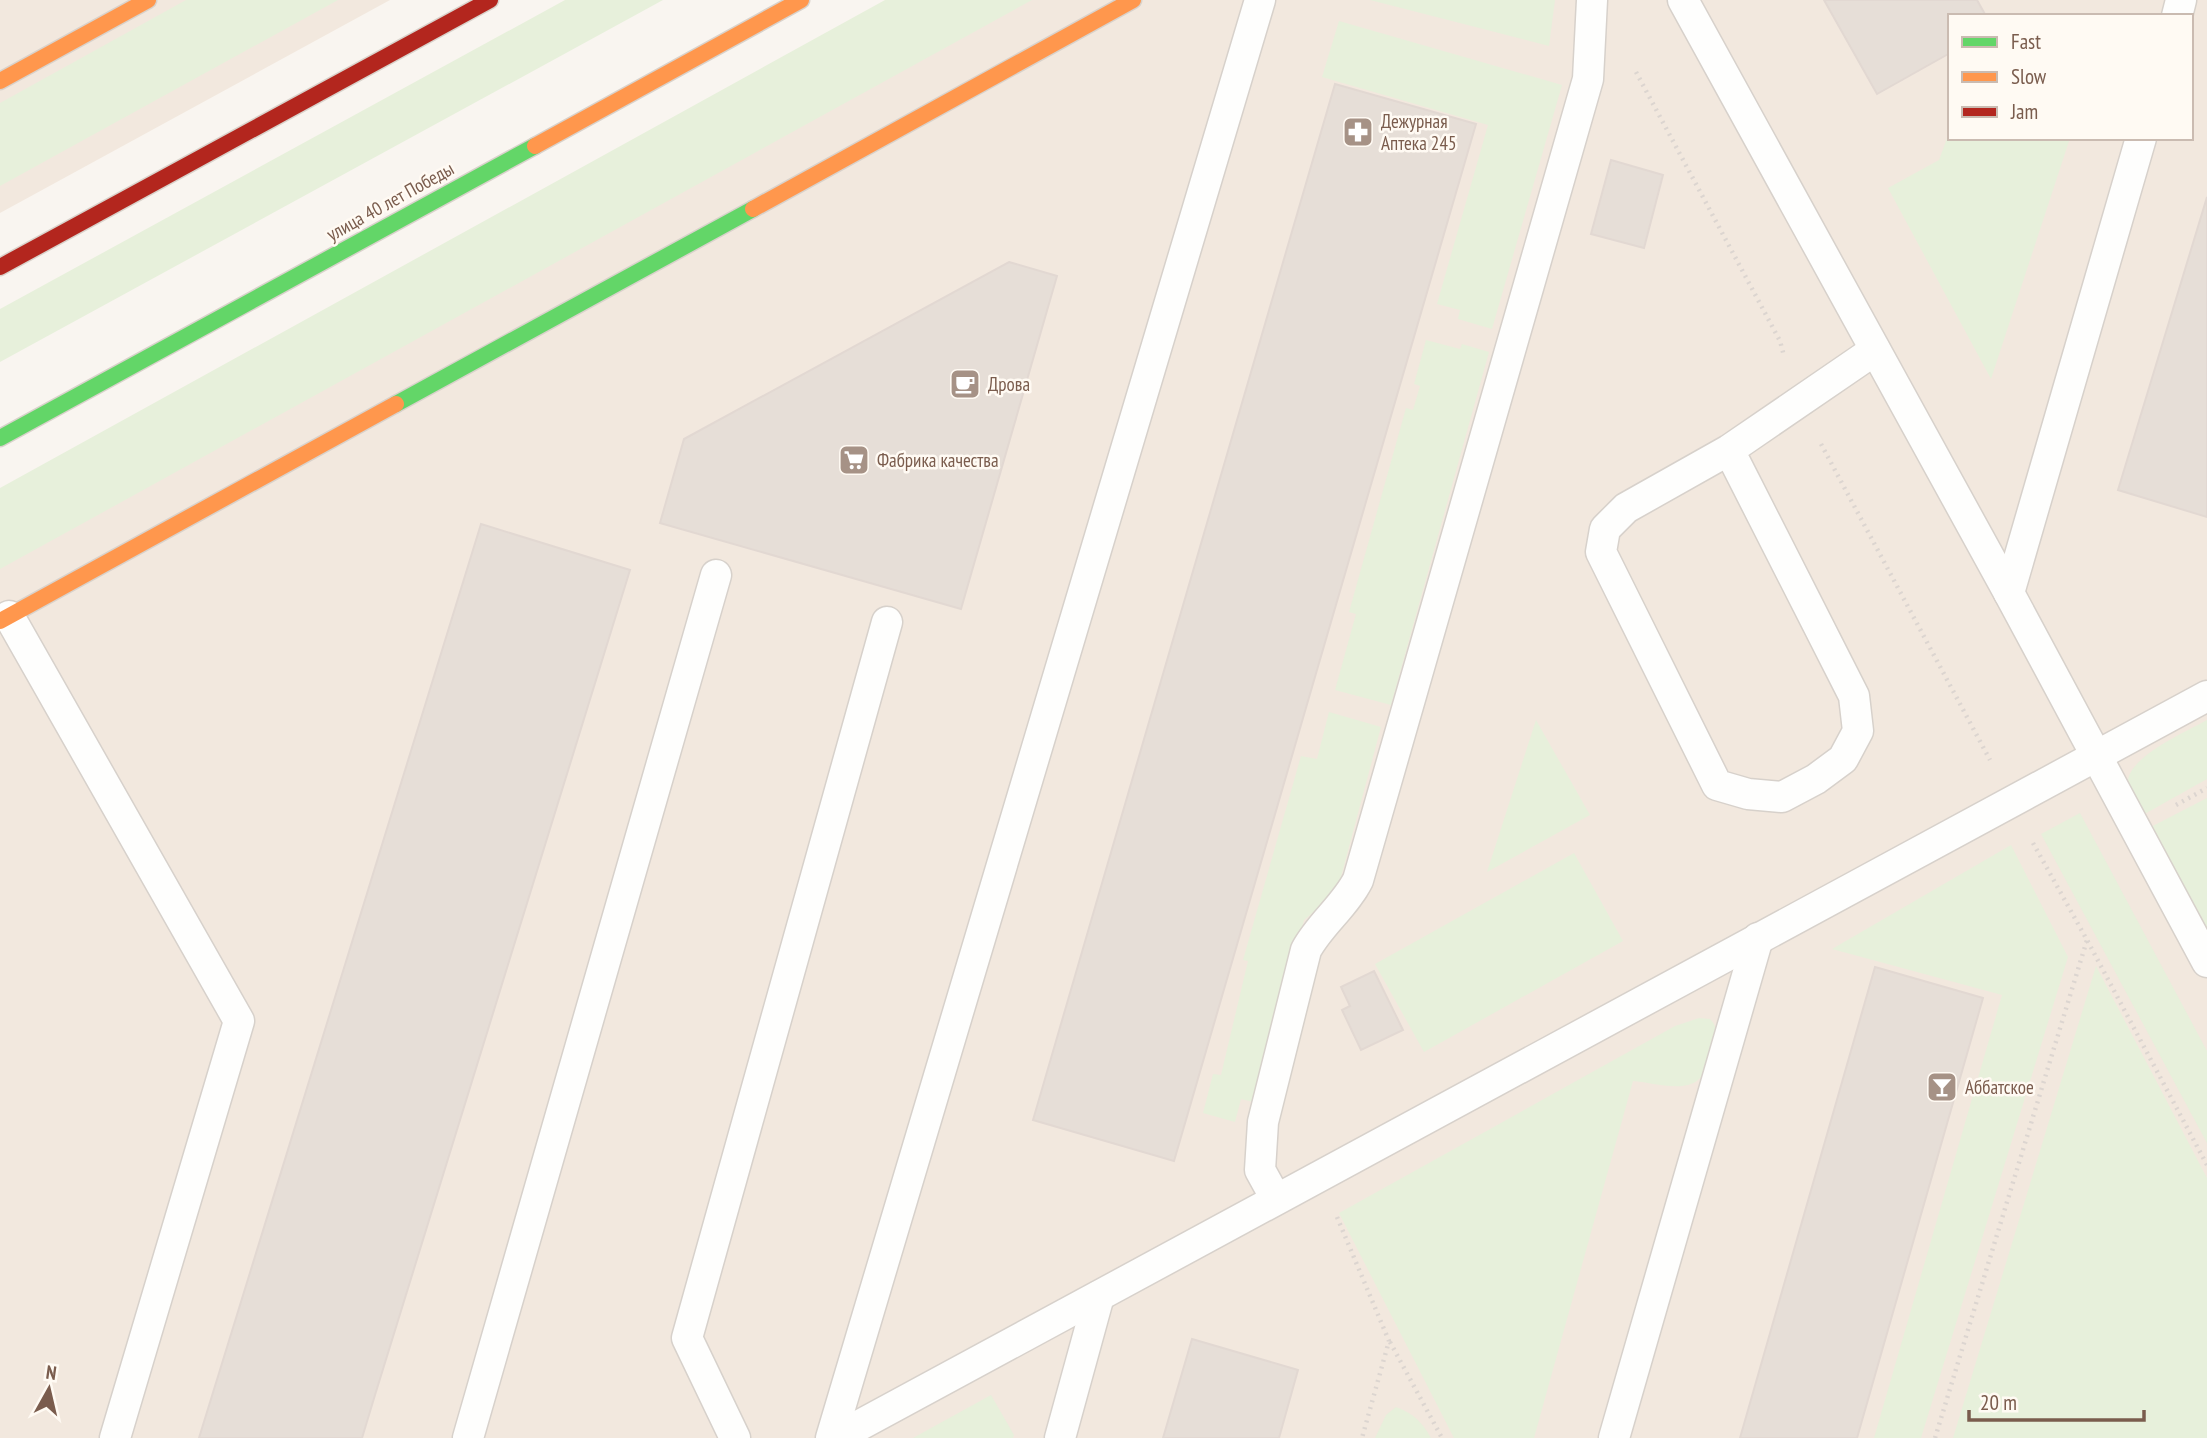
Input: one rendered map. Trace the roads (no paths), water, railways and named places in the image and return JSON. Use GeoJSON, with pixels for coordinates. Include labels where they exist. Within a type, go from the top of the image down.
{"type":"FeatureCollection","features":[{"type":"Feature","properties":{"kind":"main road"},"geometry":{"type":"LineString","coordinates":[[0,81],[148,0]]}},
{"type":"Feature","properties":{"kind":"main road"},"geometry":{"type":"LineString","coordinates":[[0,267],[490,0]]}},
{"type":"Feature","properties":{"kind":"main road","name":"улица 40 лет Победы"},"geometry":{"type":"LineString","coordinates":[[0,438],[801,0]]}},
{"type":"Feature","properties":{"kind":"main road"},"geometry":{"type":"LineString","coordinates":[[4,619],[1133,0]]}},
{"type":"Feature","properties":{"kind":"lane"},"geometry":{"type":"LineString","coordinates":[[831,1438],[1260,0]]}},
{"type":"Feature","properties":{"kind":"lane"},"geometry":{"type":"LineString","coordinates":[[1276,1199],[1260,1170],[1264,1122],[1306,950],[1314,934],[1350,895],[1359,880],[1588,79],[1592,0]]}},
{"type":"Feature","properties":{"kind":"lane"},"geometry":{"type":"LineString","coordinates":[[1684,0],[2009,593],[2207,962]]}},
{"type":"Feature","properties":{"kind":"lane"},"geometry":{"type":"LineString","coordinates":[[2009,593],[2140,140]]}},
{"type":"Feature","properties":{"kind":"lane"},"geometry":{"type":"LineString","coordinates":[[1729,450],[1854,696],[1858,731],[1843,759],[1816,779],[1782,797],[1748,794],[1717,785],[1601,552],[1605,529],[1626,508],[1729,450],[1875,351]]}},
{"type":"Feature","properties":{"kind":"lane"},"geometry":{"type":"LineString","coordinates":[[468,1438],[716,575]]}},
{"type":"Feature","properties":{"kind":"lane"},"geometry":{"type":"LineString","coordinates":[[4,619],[239,1021],[115,1438]]}},
{"type":"Feature","properties":{"kind":"lane"},"geometry":{"type":"LineString","coordinates":[[736,1438],[687,1338],[887,622]]}},
{"type":"Feature","properties":{"kind":"lane"},"geometry":{"type":"LineString","coordinates":[[836,1438],[2207,696]]}},
{"type":"Feature","properties":{"kind":"lane"},"geometry":{"type":"LineString","coordinates":[[1614,1438],[1758,938]]}},
{"type":"Feature","properties":{"kind":"lane"},"geometry":{"type":"LineString","coordinates":[[1060,1438],[1099,1296]]}},
{"type":"Feature","properties":{"kind":"place","name":"Дежурная Аптека 245"},"geometry":{"type":"Point","coordinates":[1358,132]}},
{"type":"Feature","properties":{"kind":"place","name":"Дрова"},"geometry":{"type":"Point","coordinates":[965,384]}},
{"type":"Feature","properties":{"kind":"place","name":"Фабрика качества"},"geometry":{"type":"Point","coordinates":[854,460]}},
{"type":"Feature","properties":{"kind":"place","name":"Аббатское"},"geometry":{"type":"Point","coordinates":[1942,1087]}}]}
